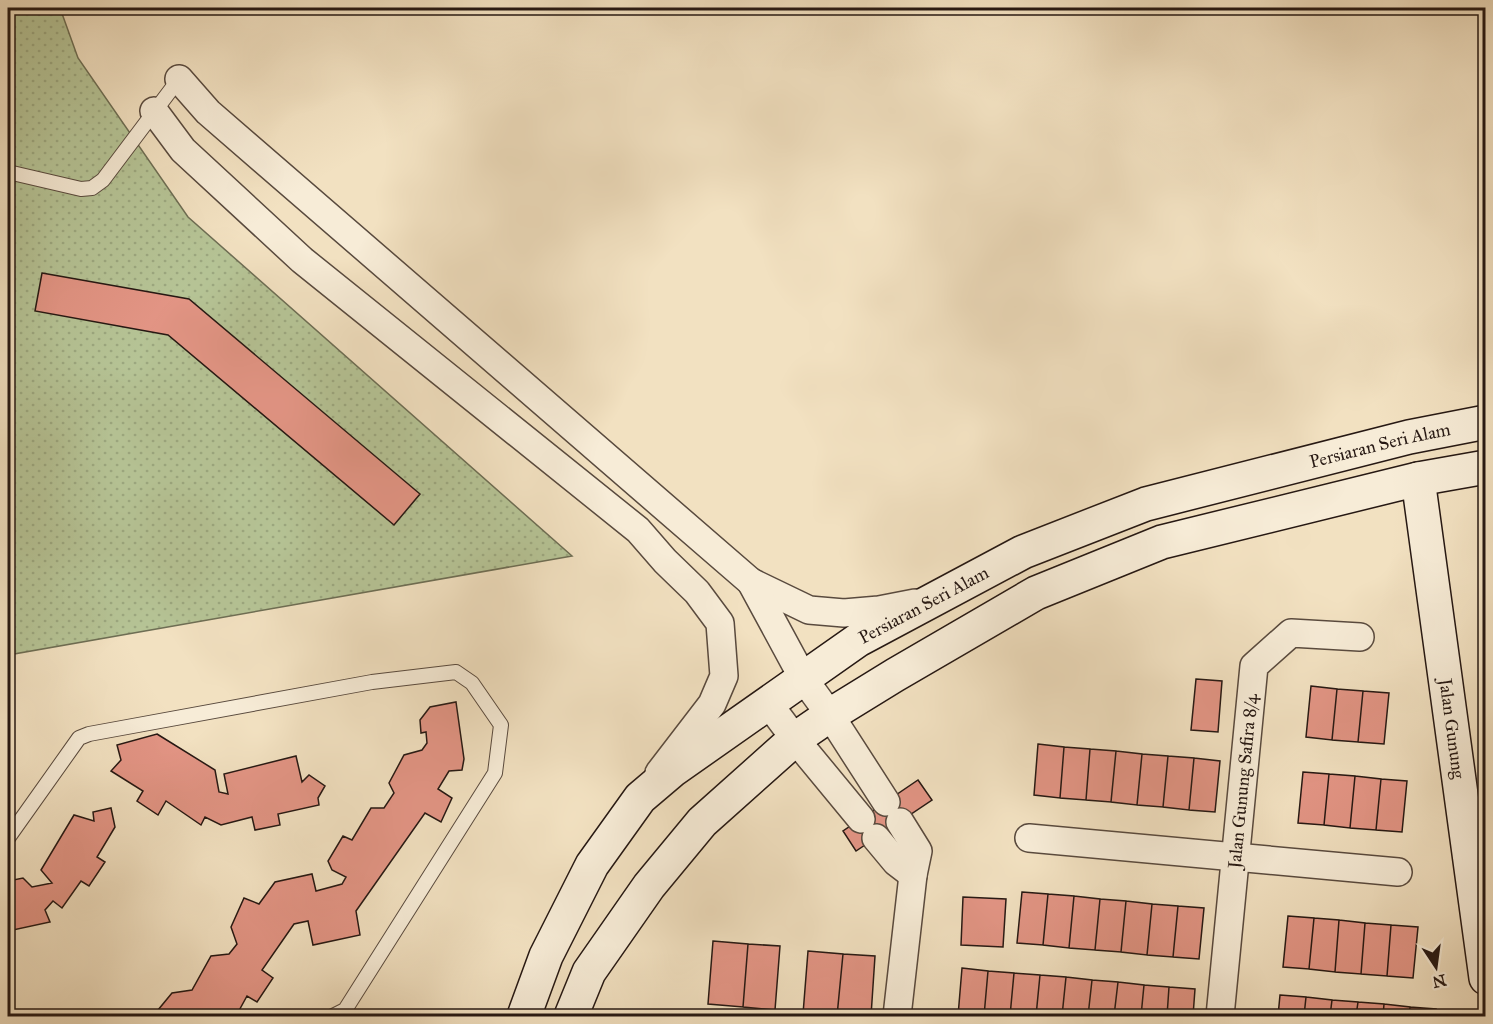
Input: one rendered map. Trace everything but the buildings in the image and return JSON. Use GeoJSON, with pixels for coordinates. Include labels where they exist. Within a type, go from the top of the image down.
{"type":"FeatureCollection","features":[{"type":"Feature","properties":{"kind":"main road","name":"Persiaran Seri Alam"},"geometry":{"type":"LineString","coordinates":[[524,1017],[546,956],[592,865],[640,798],[673,770],[858,640],[1023,552],[1146,504],[1409,437],[1485,422]]}},
{"type":"Feature","properties":{"kind":"main road"},"geometry":{"type":"LineString","coordinates":[[571,1017],[589,972],[649,886],[702,822],[795,739],[895,675],[1036,593],[1162,542],[1418,479],[1485,467]]}},
{"type":"Feature","properties":{"kind":"main road","name":"Jalan Gunung"},"geometry":{"type":"LineString","coordinates":[[1418,479],[1485,978]]}},
{"type":"Feature","properties":{"kind":"street"},"geometry":{"type":"LineString","coordinates":[[179,79],[217,120],[751,582],[808,610],[844,613],[879,610],[936,598]]}},
{"type":"Feature","properties":{"kind":"street"},"geometry":{"type":"LineString","coordinates":[[154,111],[183,150],[302,260],[638,530],[665,561],[697,592],[720,623],[724,675],[712,704],[640,798]]}},
{"type":"Feature","properties":{"kind":"street"},"geometry":{"type":"LineString","coordinates":[[751,582],[803,678],[830,715],[918,851],[913,875],[897,1017]]}},
{"type":"Feature","properties":{"kind":"street","name":"Jalan Gunung Safira 8/4"},"geometry":{"type":"LineString","coordinates":[[1220,1017],[1254,666],[1291,633],[1360,637]]}},
{"type":"Feature","properties":{"kind":"street"},"geometry":{"type":"LineString","coordinates":[[768,702],[795,739],[896,862],[913,875]]}},
{"type":"Feature","properties":{"kind":"street"},"geometry":{"type":"LineString","coordinates":[[863,822],[888,804]]}},
{"type":"Feature","properties":{"kind":"street"},"geometry":{"type":"LineString","coordinates":[[1029,838],[1398,872]]}},
{"type":"Feature","properties":{"kind":"lane"},"geometry":{"type":"LineString","coordinates":[[8,172],[81,189],[92,188],[103,180],[179,79]]}},
{"type":"Feature","properties":{"kind":"lane"},"geometry":{"type":"LineString","coordinates":[[8,838],[79,738],[89,734],[372,681],[456,672],[472,683],[501,725],[495,773],[345,1010],[333,1017]]}},
{"type":"Feature","properties":{"kind":"green space"},"geometry":{"type":"Polygon","coordinates":[[[8,8],[60,8],[78,58],[188,217],[572,556],[8,655],[8,8]]]}}]}
